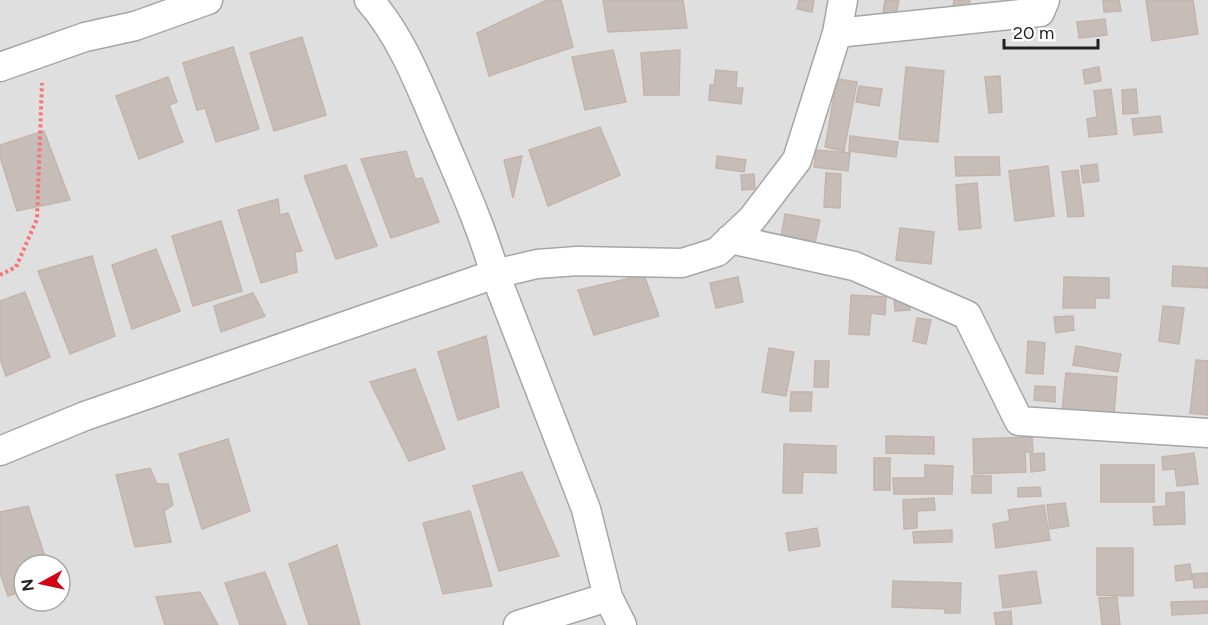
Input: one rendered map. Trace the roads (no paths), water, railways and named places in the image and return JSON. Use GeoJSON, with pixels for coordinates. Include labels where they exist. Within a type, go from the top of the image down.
{"type":"FeatureCollection","features":[{"type":"Feature","properties":{"kind":"street"},"geometry":{"type":"LineString","coordinates":[[0,67],[85,37],[135,26],[205,0]]}},
{"type":"Feature","properties":{"kind":"street"},"geometry":{"type":"LineString","coordinates":[[369,0],[385,21],[419,83],[484,234],[495,274],[586,509],[608,597],[622,625]]}},
{"type":"Feature","properties":{"kind":"street"},"geometry":{"type":"LineString","coordinates":[[0,451],[85,416],[495,274],[537,264],[577,261],[682,263],[717,252],[752,219],[797,159],[837,33],[843,0]]}},
{"type":"Feature","properties":{"kind":"street"},"geometry":{"type":"LineString","coordinates":[[837,33],[1040,12],[1044,0]]}},
{"type":"Feature","properties":{"kind":"street"},"geometry":{"type":"LineString","coordinates":[[730,239],[854,266],[967,315],[1019,421],[1208,434]]}},
{"type":"Feature","properties":{"kind":"street"},"geometry":{"type":"LineString","coordinates":[[518,625],[608,597]]}}]}
